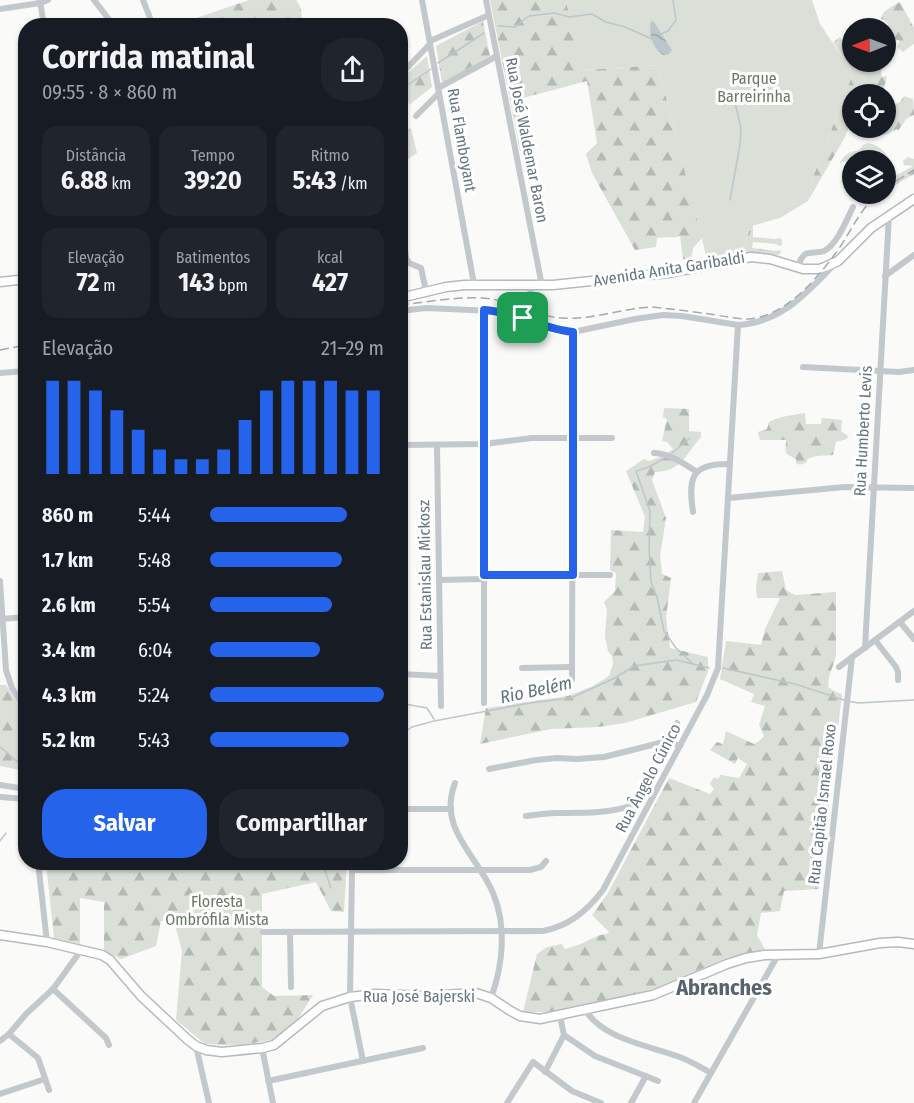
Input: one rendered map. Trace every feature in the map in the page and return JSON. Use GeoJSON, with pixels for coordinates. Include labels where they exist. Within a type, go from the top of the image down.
{"type":"FeatureCollection","features":[{"type":"Feature","properties":{"kind":"main road"},"geometry":{"type":"LineString","coordinates":[[838,261],[865,233],[914,199]]}},
{"type":"Feature","properties":{"kind":"main road","name":"Avenida Anita Garibaldi"},"geometry":{"type":"LineString","coordinates":[[408,296],[447,287],[474,284],[537,286],[680,271],[751,257],[770,259],[798,268],[819,269],[838,261]]}},
{"type":"Feature","properties":{"kind":"main road"},"geometry":{"type":"LineString","coordinates":[[0,282],[18,280]]}},
{"type":"Feature","properties":{"kind":"main road","name":"Rua José Bajerski"},"geometry":{"type":"LineString","coordinates":[[0,935],[95,952],[110,960],[161,1016],[196,1046],[222,1052],[262,1048],[279,1042],[322,1006],[350,997],[375,994],[427,996],[476,993],[491,998],[526,1018],[540,1019],[653,995],[737,960],[756,956],[819,954],[880,943],[914,944]]}},
{"type":"Feature","properties":{"kind":"street"},"geometry":{"type":"LineString","coordinates":[[0,9],[48,0]]}},
{"type":"Feature","properties":{"kind":"street"},"geometry":{"type":"LineString","coordinates":[[94,0],[108,18]]}},
{"type":"Feature","properties":{"kind":"street"},"geometry":{"type":"LineString","coordinates":[[150,18],[144,1],[152,0]]}},
{"type":"Feature","properties":{"kind":"street","name":"Rua Flamboyant"},"geometry":{"type":"LineString","coordinates":[[422,0],[474,284]]}},
{"type":"Feature","properties":{"kind":"street","name":"Rua José Waldemar Baron"},"geometry":{"type":"LineString","coordinates":[[486,0],[537,286]]}},
{"type":"Feature","properties":{"kind":"street"},"geometry":{"type":"LineString","coordinates":[[40,2],[43,18]]}},
{"type":"Feature","properties":{"kind":"street"},"geometry":{"type":"LineString","coordinates":[[408,67],[430,43],[489,15]]}},
{"type":"Feature","properties":{"kind":"street"},"geometry":{"type":"LineString","coordinates":[[416,116],[439,90],[497,56]]}},
{"type":"Feature","properties":{"kind":"street"},"geometry":{"type":"LineString","coordinates":[[798,268],[805,254],[823,251],[830,246],[853,207]]}},
{"type":"Feature","properties":{"kind":"street","name":"Rua Humberto Levis"},"geometry":{"type":"LineString","coordinates":[[865,648],[889,215]]}},
{"type":"Feature","properties":{"kind":"street"},"geometry":{"type":"LineString","coordinates":[[885,276],[914,255]]}},
{"type":"Feature","properties":{"kind":"street"},"geometry":{"type":"LineString","coordinates":[[408,261],[421,268],[426,291]]}},
{"type":"Feature","properties":{"kind":"street"},"geometry":{"type":"LineString","coordinates":[[408,310],[426,308],[500,312],[573,332],[663,315],[738,325],[756,323],[785,310],[803,296],[838,261]]}},
{"type":"Feature","properties":{"kind":"street"},"geometry":{"type":"LineString","coordinates":[[523,318],[537,286]]}},
{"type":"Feature","properties":{"kind":"street"},"geometry":{"type":"LineString","coordinates":[[484,310],[484,703]]}},
{"type":"Feature","properties":{"kind":"street","name":"Rua Ângelo Cúnico"},"geometry":{"type":"LineString","coordinates":[[263,932],[533,932],[553,929],[574,919],[584,912],[603,890],[712,685],[718,668],[738,325]]}},
{"type":"Feature","properties":{"kind":"street"},"geometry":{"type":"LineString","coordinates":[[572,680],[573,332]]}},
{"type":"Feature","properties":{"kind":"street"},"geometry":{"type":"LineString","coordinates":[[803,367],[899,372],[914,370]]}},
{"type":"Feature","properties":{"kind":"street"},"geometry":{"type":"LineString","coordinates":[[0,373],[18,372]]}},
{"type":"Feature","properties":{"kind":"street"},"geometry":{"type":"LineString","coordinates":[[408,445],[484,444],[532,438],[612,438]]}},
{"type":"Feature","properties":{"kind":"street","name":"Rua Estanislau Mickosz"},"geometry":{"type":"LineString","coordinates":[[437,445],[441,706]]}},
{"type":"Feature","properties":{"kind":"street"},"geometry":{"type":"LineString","coordinates":[[654,453],[671,456],[697,472]]}},
{"type":"Feature","properties":{"kind":"street"},"geometry":{"type":"LineString","coordinates":[[693,512],[690,490],[697,472],[707,467],[730,464]]}},
{"type":"Feature","properties":{"kind":"street"},"geometry":{"type":"LineString","coordinates":[[728,498],[845,487],[914,488]]}},
{"type":"Feature","properties":{"kind":"street"},"geometry":{"type":"LineString","coordinates":[[439,580],[610,575]]}},
{"type":"Feature","properties":{"kind":"street"},"geometry":{"type":"LineString","coordinates":[[0,581],[6,670],[18,697]]}},
{"type":"Feature","properties":{"kind":"street"},"geometry":{"type":"LineString","coordinates":[[839,667],[914,611]]}},
{"type":"Feature","properties":{"kind":"street"},"geometry":{"type":"LineString","coordinates":[[1,619],[18,618]]}},
{"type":"Feature","properties":{"kind":"street"},"geometry":{"type":"LineString","coordinates":[[900,622],[914,639]]}},
{"type":"Feature","properties":{"kind":"street"},"geometry":{"type":"LineString","coordinates":[[875,640],[896,667],[898,680]]}},
{"type":"Feature","properties":{"kind":"street","name":"Rua Capitão Ismael Roxo"},"geometry":{"type":"LineString","coordinates":[[819,954],[852,657]]}},
{"type":"Feature","properties":{"kind":"street"},"geometry":{"type":"LineString","coordinates":[[522,668],[573,667]]}},
{"type":"Feature","properties":{"kind":"street"},"geometry":{"type":"LineString","coordinates":[[408,674],[440,676]]}},
{"type":"Feature","properties":{"kind":"street"},"geometry":{"type":"LineString","coordinates":[[526,816],[601,811],[633,805],[661,754],[664,742],[677,723]]}},
{"type":"Feature","properties":{"kind":"street"},"geometry":{"type":"LineString","coordinates":[[489,769],[548,758],[604,757],[664,742],[680,746]]}},
{"type":"Feature","properties":{"kind":"street"},"geometry":{"type":"LineString","coordinates":[[664,742],[667,748],[676,754]]}},
{"type":"Feature","properties":{"kind":"street"},"geometry":{"type":"LineString","coordinates":[[455,783],[451,809],[454,826],[462,844],[489,883],[496,900],[501,932],[501,955],[499,974],[491,998]]}},
{"type":"Feature","properties":{"kind":"street"},"geometry":{"type":"LineString","coordinates":[[0,785],[18,788]]}},
{"type":"Feature","properties":{"kind":"street"},"geometry":{"type":"LineString","coordinates":[[0,797],[18,798]]}},
{"type":"Feature","properties":{"kind":"street"},"geometry":{"type":"LineString","coordinates":[[408,808],[451,809]]}},
{"type":"Feature","properties":{"kind":"street"},"geometry":{"type":"LineString","coordinates":[[363,1060],[350,997],[352,870],[530,870],[541,867],[546,861]]}},
{"type":"Feature","properties":{"kind":"street"},"geometry":{"type":"LineString","coordinates":[[39,870],[47,942]]}},
{"type":"Feature","properties":{"kind":"street"},"geometry":{"type":"LineString","coordinates":[[290,932],[291,987]]}},
{"type":"Feature","properties":{"kind":"street"},"geometry":{"type":"LineString","coordinates":[[0,1041],[53,989],[82,949]]}},
{"type":"Feature","properties":{"kind":"street"},"geometry":{"type":"LineString","coordinates":[[694,1103],[778,955]]}},
{"type":"Feature","properties":{"kind":"street"},"geometry":{"type":"LineString","coordinates":[[53,989],[106,1038],[109,1046]]}},
{"type":"Feature","properties":{"kind":"street"},"geometry":{"type":"LineString","coordinates":[[585,1010],[596,1023],[611,1033],[679,1057],[711,1073]]}},
{"type":"Feature","properties":{"kind":"street"},"geometry":{"type":"LineString","coordinates":[[545,1071],[563,1032],[560,1016]]}},
{"type":"Feature","properties":{"kind":"street"},"geometry":{"type":"LineString","coordinates":[[563,1032],[595,1056],[658,1081]]}},
{"type":"Feature","properties":{"kind":"street"},"geometry":{"type":"LineString","coordinates":[[9,1034],[38,1058],[49,1090]]}},
{"type":"Feature","properties":{"kind":"street"},"geometry":{"type":"LineString","coordinates":[[196,1046],[209,1103]]}},
{"type":"Feature","properties":{"kind":"street"},"geometry":{"type":"LineString","coordinates":[[262,1048],[273,1103]]}},
{"type":"Feature","properties":{"kind":"street"},"geometry":{"type":"LineString","coordinates":[[268,1081],[423,1048]]}},
{"type":"Feature","properties":{"kind":"street"},"geometry":{"type":"LineString","coordinates":[[507,1103],[533,1062],[572,1090],[601,1103]]}},
{"type":"Feature","properties":{"kind":"street"},"geometry":{"type":"LineString","coordinates":[[631,1103],[646,1076]]}},
{"type":"Feature","properties":{"kind":"street"},"geometry":{"type":"LineString","coordinates":[[0,1094],[45,1079]]}},
{"type":"Feature","properties":{"kind":"green space"},"geometry":{"type":"Polygon","coordinates":[[[249,0],[296,0],[302,15],[302,18],[196,18],[249,0]]]}},
{"type":"Feature","properties":{"kind":"green space"},"geometry":{"type":"Polygon","coordinates":[[[490,0],[566,0],[581,70],[658,65],[702,238],[693,248],[691,259],[683,259],[680,236],[657,238],[656,247],[635,250],[592,173],[586,154],[597,143],[587,81],[519,99],[529,147],[520,151],[490,0]]]}},
{"type":"Feature","properties":{"kind":"green space","name":"Parque Barreirinha"},"geometry":{"type":"Polygon","coordinates":[[[566,0],[812,0],[820,24],[842,57],[842,72],[853,73],[849,84],[842,84],[842,102],[813,177],[808,201],[780,218],[748,227],[745,252],[707,259],[658,65],[580,70],[566,0]]]}},
{"type":"Feature","properties":{"kind":"green space"},"geometry":{"type":"Polygon","coordinates":[[[900,2],[914,28],[914,44],[903,52],[897,47],[900,41],[896,39],[896,18],[881,18],[891,7],[900,2]]]}},
{"type":"Feature","properties":{"kind":"green space"},"geometry":{"type":"Polygon","coordinates":[[[483,21],[490,56],[442,83],[436,46],[483,21]]]}},
{"type":"Feature","properties":{"kind":"green space"},"geometry":{"type":"Polygon","coordinates":[[[840,37],[842,56],[833,42],[840,37]]]}},
{"type":"Feature","properties":{"kind":"green space"},"geometry":{"type":"Polygon","coordinates":[[[427,56],[432,87],[409,105],[408,99],[408,73],[427,56]]]}},
{"type":"Feature","properties":{"kind":"green space"},"geometry":{"type":"Polygon","coordinates":[[[881,72],[882,77],[887,76],[885,84],[849,84],[853,73],[881,72]]]}},
{"type":"Feature","properties":{"kind":"green space"},"geometry":{"type":"Polygon","coordinates":[[[904,96],[913,99],[914,115],[906,119],[898,131],[896,130],[896,104],[904,96]]]}},
{"type":"Feature","properties":{"kind":"green space"},"geometry":{"type":"Polygon","coordinates":[[[842,102],[842,138],[844,138],[808,201],[813,177],[842,102]]]}},
{"type":"Feature","properties":{"kind":"green space"},"geometry":{"type":"Polygon","coordinates":[[[411,128],[417,153],[408,159],[408,129],[411,128]]]}},
{"type":"Feature","properties":{"kind":"green space"},"geometry":{"type":"Polygon","coordinates":[[[867,143],[883,150],[859,150],[867,143]]]}},
{"type":"Feature","properties":{"kind":"green space"},"geometry":{"type":"Polygon","coordinates":[[[908,157],[914,159],[914,174],[896,185],[896,175],[913,166],[904,165],[903,161],[908,157]]]}},
{"type":"Feature","properties":{"kind":"green space"},"geometry":{"type":"Polygon","coordinates":[[[753,225],[753,237],[780,238],[782,245],[753,242],[752,248],[780,250],[779,255],[745,252],[748,227],[753,225]]]}},
{"type":"Feature","properties":{"kind":"green space"},"geometry":{"type":"Polygon","coordinates":[[[664,408],[689,409],[689,431],[701,432],[701,437],[682,461],[671,469],[655,472],[652,480],[666,518],[660,556],[662,574],[671,578],[666,618],[670,648],[708,657],[708,671],[696,702],[625,723],[598,727],[551,729],[480,744],[486,708],[568,696],[593,686],[609,676],[613,664],[605,636],[607,610],[604,602],[615,591],[616,573],[610,570],[611,530],[643,532],[645,517],[626,471],[644,459],[649,461],[673,449],[667,442],[662,441],[667,419],[663,417],[664,408]]]}},
{"type":"Feature","properties":{"kind":"green space"},"geometry":{"type":"Polygon","coordinates":[[[805,413],[806,424],[821,424],[822,418],[842,420],[841,431],[848,436],[847,439],[836,442],[833,455],[816,456],[799,464],[786,452],[786,440],[760,440],[758,432],[767,429],[769,422],[805,413]]]}},
{"type":"Feature","properties":{"kind":"green space"},"geometry":{"type":"Polygon","coordinates":[[[782,571],[786,590],[795,595],[836,592],[836,656],[828,687],[842,694],[819,889],[784,891],[780,911],[761,913],[757,935],[766,951],[729,957],[656,988],[608,1001],[552,1012],[523,1012],[537,954],[547,947],[562,944],[565,949],[609,933],[592,915],[608,893],[669,778],[710,794],[714,789],[710,784],[714,777],[718,779],[721,775],[739,778],[747,764],[738,758],[735,764],[710,750],[717,742],[723,744],[726,731],[754,744],[764,736],[759,725],[765,706],[751,702],[754,694],[720,679],[726,641],[761,645],[765,629],[780,598],[757,598],[758,573],[782,571]]]}},
{"type":"Feature","properties":{"kind":"green space"},"geometry":{"type":"Polygon","coordinates":[[[0,685],[6,685],[18,703],[18,770],[0,766],[0,685]]]}},
{"type":"Feature","properties":{"kind":"green space","name":"Floresta Ombrófila Mista"},"geometry":{"type":"Polygon","coordinates":[[[47,870],[347,870],[344,912],[331,911],[316,882],[262,894],[262,987],[274,996],[313,995],[296,1022],[271,1040],[241,1045],[205,1044],[176,1020],[182,951],[174,921],[161,921],[156,946],[121,959],[104,951],[104,902],[80,898],[80,944],[54,938],[47,870]]]}},
{"type":"Feature","properties":{"kind":"water"},"geometry":{"type":"Polygon","coordinates":[[[651,21],[654,22],[672,50],[669,54],[663,55],[654,44],[651,35],[651,21]]]}},
{"type":"Feature","properties":{"kind":"waterway"},"geometry":{"type":"LineString","coordinates":[[661,34],[668,31],[676,20],[673,0]]}},
{"type":"Feature","properties":{"kind":"waterway"},"geometry":{"type":"LineString","coordinates":[[498,26],[515,27],[529,16],[555,13],[569,17],[592,14],[606,22],[625,27],[652,39]]}},
{"type":"Feature","properties":{"kind":"waterway"},"geometry":{"type":"LineString","coordinates":[[438,63],[484,33]]}},
{"type":"Feature","properties":{"kind":"waterway"},"geometry":{"type":"LineString","coordinates":[[408,84],[431,69]]}},
{"type":"Feature","properties":{"kind":"waterway"},"geometry":{"type":"LineString","coordinates":[[730,200],[741,128],[735,103]]}},
{"type":"Feature","properties":{"kind":"waterway"},"geometry":{"type":"LineString","coordinates":[[672,453],[690,438]]}},
{"type":"Feature","properties":{"kind":"waterway"},"geometry":{"type":"LineString","coordinates":[[665,458],[636,471],[650,511],[651,582],[657,597],[664,631],[676,648],[693,664]]}},
{"type":"Feature","properties":{"kind":"waterway","name":"Rio Belém"},"geometry":{"type":"LineString","coordinates":[[408,730],[434,721],[530,703],[571,698],[615,678],[634,666],[676,660],[709,668]]}},
{"type":"Feature","properties":{"kind":"waterway","name":"Rio Belém"},"geometry":{"type":"LineString","coordinates":[[723,668],[795,684],[844,700]]}},
{"type":"Feature","properties":{"kind":"waterway","name":"Rio Belém"},"geometry":{"type":"LineString","coordinates":[[848,701],[858,703],[914,700]]}},
{"type":"Feature","properties":{"kind":"waterway"},"geometry":{"type":"LineString","coordinates":[[408,705],[427,708],[434,719]]}},
{"type":"Feature","properties":{"kind":"waterway","name":"Rio Belém"},"geometry":{"type":"LineString","coordinates":[[0,747],[18,762]]}},
{"type":"Feature","properties":{"kind":"waterway"},"geometry":{"type":"LineString","coordinates":[[0,841],[6,833]]}},
{"type":"Feature","properties":{"kind":"waterway"},"geometry":{"type":"LineString","coordinates":[[325,870],[331,888]]}},
{"type":"Feature","properties":{"kind":"railway"},"geometry":{"type":"LineString","coordinates":[[896,181],[914,170]]}},
{"type":"Feature","properties":{"kind":"railway"},"geometry":{"type":"LineString","coordinates":[[408,304],[458,298],[481,298],[501,301],[545,315],[563,318],[591,317],[652,307],[749,319],[775,311],[808,286],[835,254],[868,204]]}},
{"type":"Feature","properties":{"kind":"railway"},"geometry":{"type":"LineString","coordinates":[[0,350],[18,347]]}},
{"type":"Feature","properties":{"kind":"district","name":"Abranches"},"geometry":{"type":"Point","coordinates":[724,987]}},
{"type":"Feature","properties":{"kind":"route"},"geometry":{"type":"LineString","coordinates":[[484,310],[523,318],[573,332],[573,575],[484,575],[484,310]]}}]}
